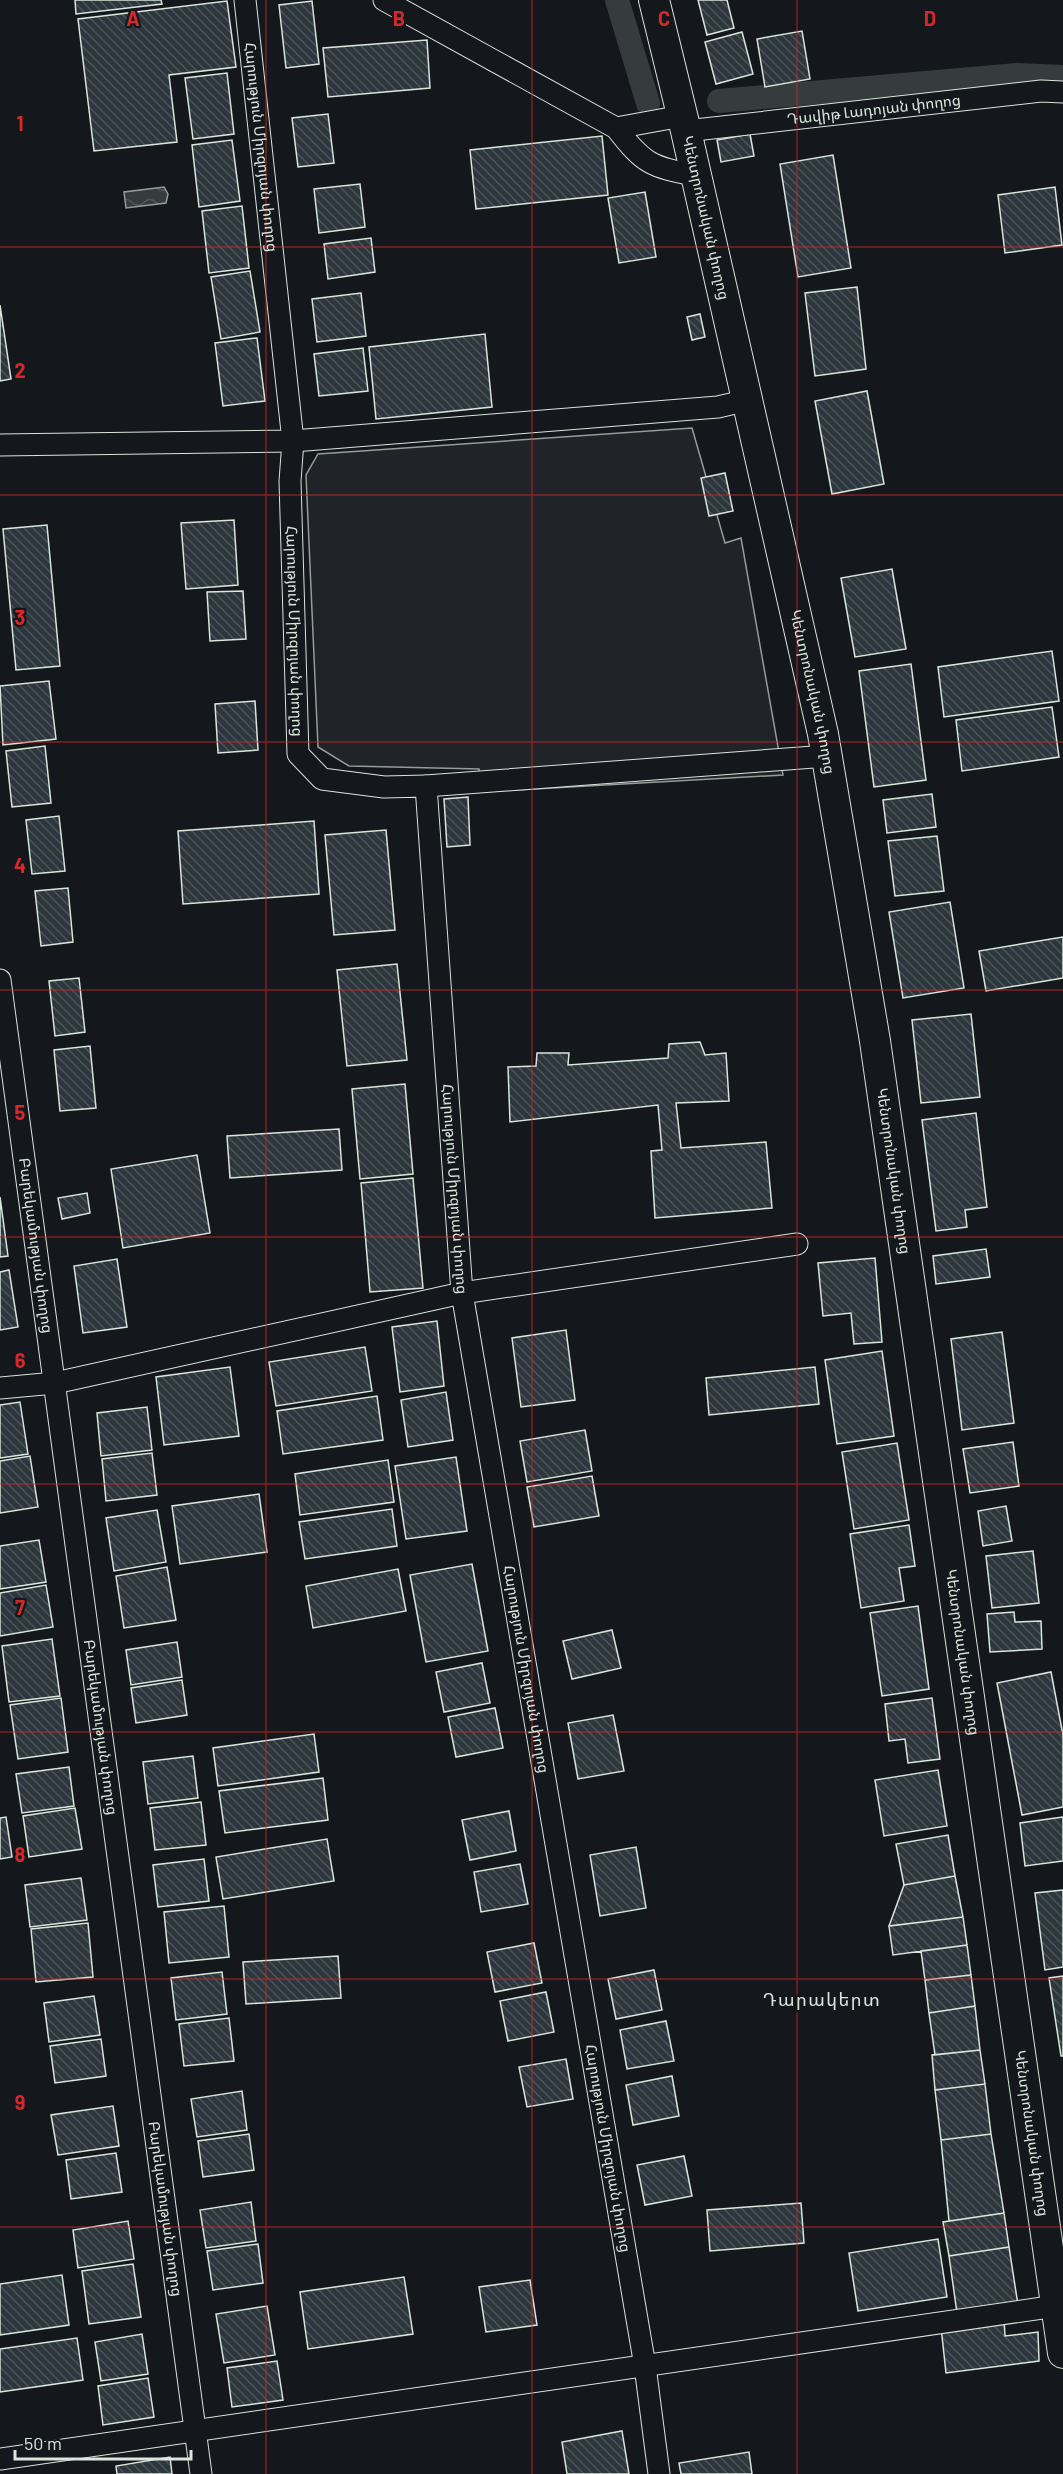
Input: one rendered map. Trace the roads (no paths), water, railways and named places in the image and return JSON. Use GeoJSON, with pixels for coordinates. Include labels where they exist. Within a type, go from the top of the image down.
{"type":"FeatureCollection","features":[{"type":"Feature","properties":{"kind":"main road","name":"Կենտրոնական փողոց"},"geometry":{"type":"LineString","coordinates":[[654,0],[748,400],[827,756],[875,1041],[1063,2353]]}},
{"type":"Feature","properties":{"kind":"street","name":"Հարություն Միրզոյան փողոց"},"geometry":{"type":"LineString","coordinates":[[245,0],[293,441],[290,481],[298,754],[321,779],[384,787],[426,786],[462,1293],[645,2366],[659,2474]]}},
{"type":"Feature","properties":{"kind":"street"},"geometry":{"type":"LineString","coordinates":[[384,0],[616,128],[635,153],[655,168],[695,175]]}},
{"type":"Feature","properties":{"kind":"street","name":"Դավիթ Լադոյան փողոց"},"geometry":{"type":"LineString","coordinates":[[616,128],[1041,91],[1063,92]]}},
{"type":"Feature","properties":{"kind":"street"},"geometry":{"type":"LineString","coordinates":[[0,445],[293,441],[718,407],[748,400]]}},
{"type":"Feature","properties":{"kind":"street"},"geometry":{"type":"LineString","coordinates":[[426,786],[827,756]]}},
{"type":"Feature","properties":{"kind":"street","name":"Բարեկամության փողոց"},"geometry":{"type":"LineString","coordinates":[[0,980],[201,2474]]}},
{"type":"Feature","properties":{"kind":"street"},"geometry":{"type":"LineString","coordinates":[[0,1388],[55,1383],[462,1293],[797,1244]]}},
{"type":"Feature","properties":{"kind":"street"},"geometry":{"type":"LineString","coordinates":[[0,2458],[1056,2306]]}},
{"type":"Feature","properties":{"kind":"water"},"geometry":{"type":"Polygon","coordinates":[[[164,187],[168,194],[166,203],[126,208],[124,192],[164,187]]]}},
{"type":"Feature","properties":{"kind":"waterway"},"geometry":{"type":"LineString","coordinates":[[617,0],[648,103]]}},
{"type":"Feature","properties":{"kind":"waterway"},"geometry":{"type":"LineString","coordinates":[[719,101],[1017,75],[1063,77]]}},
{"type":"Feature","properties":{"kind":"district","name":"Դարակերտ"},"geometry":{"type":"Point","coordinates":[822,2000]}}]}
